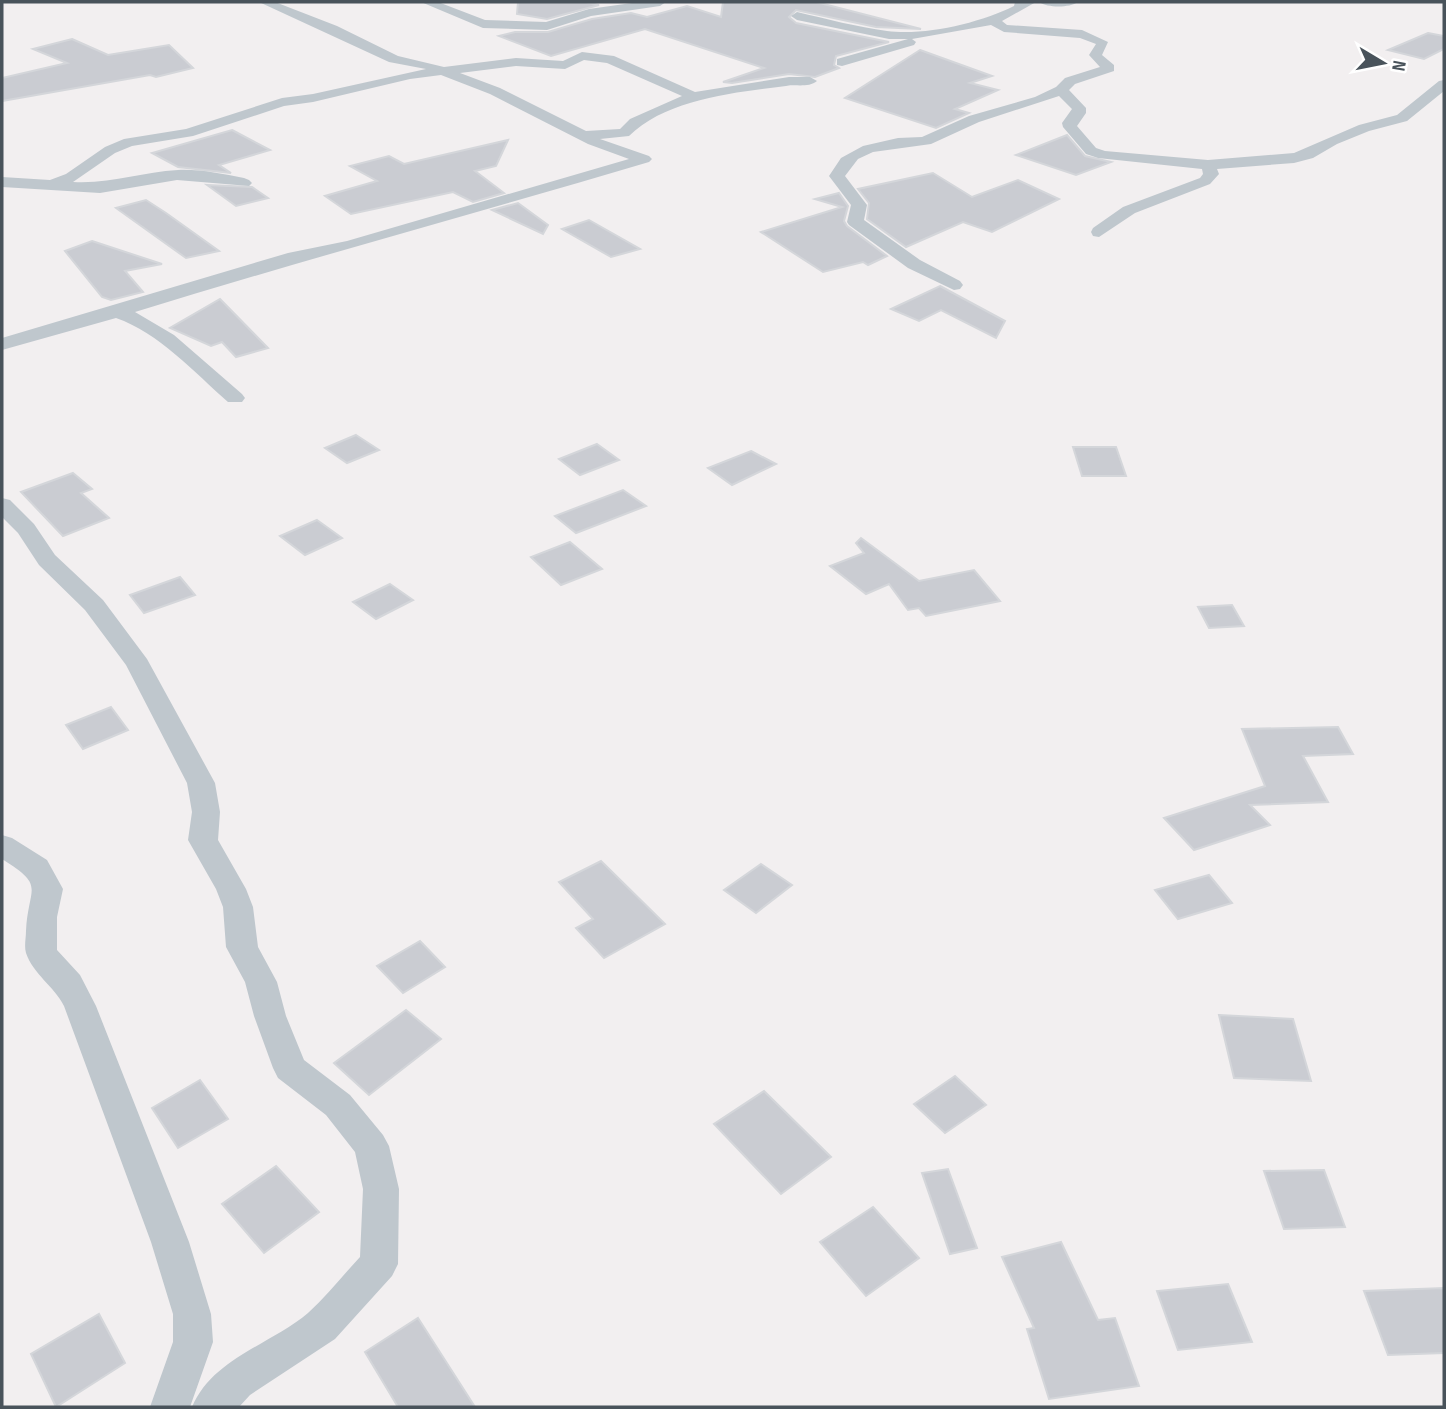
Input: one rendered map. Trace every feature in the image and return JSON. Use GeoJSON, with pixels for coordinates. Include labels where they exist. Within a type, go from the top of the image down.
{"type":"FeatureCollection","features":[{"type":"Feature","properties":{"kind":"street"},"geometry":{"type":"LineString","coordinates":[[2,344],[117,312],[294,257],[361,242],[587,178],[644,159],[584,135],[495,91],[448,72],[394,59],[333,29],[265,2]]}},
{"type":"Feature","properties":{"kind":"street"},"geometry":{"type":"LineString","coordinates":[[427,2],[461,13],[483,24],[547,26],[589,13],[660,2]]}},
{"type":"Feature","properties":{"kind":"street"},"geometry":{"type":"LineString","coordinates":[[797,16],[871,33],[930,33],[993,21],[1016,10],[1020,7],[1019,4],[1031,2]]}},
{"type":"Feature","properties":{"kind":"street"},"geometry":{"type":"LineString","coordinates":[[1045,2],[1072,2]]}},
{"type":"Feature","properties":{"kind":"street"},"geometry":{"type":"LineString","coordinates":[[993,21],[1004,28],[1082,34],[1102,42],[1095,55],[1109,68],[1070,81],[1065,95]]}},
{"type":"Feature","properties":{"kind":"street"},"geometry":{"type":"LineString","coordinates":[[842,62],[920,39],[930,33]]}},
{"type":"Feature","properties":{"kind":"street"},"geometry":{"type":"LineString","coordinates":[[55,184],[71,177],[110,150],[129,142],[188,133],[282,102],[313,98],[418,74],[516,62],[565,65],[582,57],[609,59],[694,96]]}},
{"type":"Feature","properties":{"kind":"street"},"geometry":{"type":"LineString","coordinates":[[584,135],[624,133],[635,122],[694,96],[789,81],[810,81]]}},
{"type":"Feature","properties":{"kind":"street"},"geometry":{"type":"LineString","coordinates":[[1065,95],[1079,108],[1079,113],[1069,123],[1070,127],[1091,151],[1111,156],[1208,164],[1308,155],[1325,144],[1364,128],[1402,118],[1444,84]]}},
{"type":"Feature","properties":{"kind":"street"},"geometry":{"type":"LineString","coordinates":[[954,285],[914,264],[855,222],[859,205],[837,176],[841,165],[855,154],[893,143],[927,141],[974,119],[1065,95]]}},
{"type":"Feature","properties":{"kind":"street"},"geometry":{"type":"LineString","coordinates":[[1098,232],[1129,210],[1205,181],[1211,174],[1208,164]]}},
{"type":"Feature","properties":{"kind":"street"},"geometry":{"type":"LineString","coordinates":[[2,182],[100,188],[177,175],[206,176],[244,183]]}},
{"type":"Feature","properties":{"kind":"street"},"geometry":{"type":"LineString","coordinates":[[117,312],[137,319],[167,339],[235,398]]}},
{"type":"Feature","properties":{"kind":"street"},"geometry":{"type":"LineString","coordinates":[[2,505],[26,529],[47,560],[94,605],[138,664],[201,783],[206,812],[203,840],[231,889],[237,908],[242,947],[261,982],[270,1016],[290,1068],[338,1105],[371,1146],[381,1189],[379,1264],[321,1326],[236,1381],[212,1407]]}},
{"type":"Feature","properties":{"kind":"street"},"geometry":{"type":"LineString","coordinates":[[2,845],[37,867],[48,889],[42,917],[41,951],[52,968],[69,984],[80,1006],[170,1242],[192,1314],[192,1342],[170,1407]]}},
{"type":"Feature","properties":{"kind":"building"},"geometry":{"type":"Polygon","coordinates":[[[518,2],[585,2],[599,5],[547,19],[517,14],[518,2]]]}},
{"type":"Feature","properties":{"kind":"building"},"geometry":{"type":"Polygon","coordinates":[[[723,2],[816,2],[921,29],[876,27],[796,10],[789,17],[796,23],[889,42],[836,56],[834,65],[839,68],[815,77],[789,74],[732,83],[723,82],[764,68],[645,29],[551,56],[499,36],[515,32],[548,32],[592,19],[631,13],[647,17],[687,6],[721,17],[723,2]]]}},
{"type":"Feature","properties":{"kind":"building"},"geometry":{"type":"Polygon","coordinates":[[[1428,33],[1444,36],[1444,49],[1424,59],[1388,50],[1428,33]]]}},
{"type":"Feature","properties":{"kind":"building"},"geometry":{"type":"Polygon","coordinates":[[[72,39],[108,55],[169,45],[193,68],[156,77],[150,75],[2,101],[2,78],[67,63],[33,49],[72,39]]]}},
{"type":"Feature","properties":{"kind":"building"},"geometry":{"type":"Polygon","coordinates":[[[920,50],[992,76],[970,83],[998,90],[955,109],[969,113],[936,128],[845,98],[920,50]]]}},
{"type":"Feature","properties":{"kind":"building"},"geometry":{"type":"Polygon","coordinates":[[[232,130],[270,150],[219,165],[231,173],[178,167],[152,153],[232,130]]]}},
{"type":"Feature","properties":{"kind":"building"},"geometry":{"type":"Polygon","coordinates":[[[1067,135],[1085,156],[1111,162],[1076,175],[1016,155],[1067,135]]]}},
{"type":"Feature","properties":{"kind":"building"},"geometry":{"type":"Polygon","coordinates":[[[508,140],[496,166],[475,171],[504,193],[473,202],[453,192],[351,214],[325,196],[377,181],[350,166],[389,156],[404,164],[508,140]]]}},
{"type":"Feature","properties":{"kind":"building"},"geometry":{"type":"Polygon","coordinates":[[[933,173],[972,197],[1018,180],[1059,199],[992,232],[963,222],[906,247],[867,219],[869,203],[858,189],[933,173]]]}},
{"type":"Feature","properties":{"kind":"building"},"geometry":{"type":"Polygon","coordinates":[[[207,185],[252,187],[268,198],[236,206],[207,185]]]}},
{"type":"Feature","properties":{"kind":"building"},"geometry":{"type":"Polygon","coordinates":[[[839,193],[848,206],[844,221],[847,226],[887,256],[868,265],[863,262],[823,272],[761,232],[842,207],[815,199],[839,193]]]}},
{"type":"Feature","properties":{"kind":"building"},"geometry":{"type":"Polygon","coordinates":[[[146,200],[219,251],[186,258],[116,208],[146,200]]]}},
{"type":"Feature","properties":{"kind":"building"},"geometry":{"type":"Polygon","coordinates":[[[518,203],[548,225],[543,234],[492,210],[518,203]]]}},
{"type":"Feature","properties":{"kind":"building"},"geometry":{"type":"Polygon","coordinates":[[[589,220],[640,249],[611,257],[562,229],[589,220]]]}},
{"type":"Feature","properties":{"kind":"building"},"geometry":{"type":"Polygon","coordinates":[[[92,241],[162,264],[125,271],[143,292],[111,300],[102,297],[65,251],[92,241]]]}},
{"type":"Feature","properties":{"kind":"building"},"geometry":{"type":"Polygon","coordinates":[[[940,286],[1005,321],[996,338],[941,310],[919,321],[891,309],[940,286]]]}},
{"type":"Feature","properties":{"kind":"building"},"geometry":{"type":"Polygon","coordinates":[[[220,299],[268,348],[236,357],[222,342],[211,346],[170,328],[220,299]]]}},
{"type":"Feature","properties":{"kind":"building"},"geometry":{"type":"Polygon","coordinates":[[[356,435],[379,450],[347,463],[325,448],[356,435]]]}},
{"type":"Feature","properties":{"kind":"building"},"geometry":{"type":"Polygon","coordinates":[[[597,444],[619,460],[580,475],[559,459],[597,444]]]}},
{"type":"Feature","properties":{"kind":"building"},"geometry":{"type":"Polygon","coordinates":[[[1073,447],[1116,447],[1126,476],[1082,476],[1073,447]]]}},
{"type":"Feature","properties":{"kind":"building"},"geometry":{"type":"Polygon","coordinates":[[[751,451],[776,464],[732,485],[708,468],[751,451]]]}},
{"type":"Feature","properties":{"kind":"building"},"geometry":{"type":"Polygon","coordinates":[[[73,473],[92,489],[81,493],[109,518],[63,536],[21,492],[73,473]]]}},
{"type":"Feature","properties":{"kind":"building"},"geometry":{"type":"Polygon","coordinates":[[[623,490],[646,506],[576,533],[555,516],[623,490]]]}},
{"type":"Feature","properties":{"kind":"building"},"geometry":{"type":"Polygon","coordinates":[[[317,520],[342,538],[305,555],[280,536],[317,520]]]}},
{"type":"Feature","properties":{"kind":"building"},"geometry":{"type":"Polygon","coordinates":[[[861,538],[919,581],[974,570],[1000,601],[926,616],[919,608],[908,610],[889,584],[866,594],[830,566],[864,553],[856,543],[861,538]]]}},
{"type":"Feature","properties":{"kind":"building"},"geometry":{"type":"Polygon","coordinates":[[[570,542],[602,569],[561,585],[531,557],[570,542]]]}},
{"type":"Feature","properties":{"kind":"building"},"geometry":{"type":"Polygon","coordinates":[[[180,577],[195,595],[144,613],[130,595],[180,577]]]}},
{"type":"Feature","properties":{"kind":"building"},"geometry":{"type":"Polygon","coordinates":[[[390,584],[413,600],[376,619],[353,602],[390,584]]]}},
{"type":"Feature","properties":{"kind":"building"},"geometry":{"type":"Polygon","coordinates":[[[1232,605],[1244,626],[1209,628],[1198,607],[1232,605]]]}},
{"type":"Feature","properties":{"kind":"building"},"geometry":{"type":"Polygon","coordinates":[[[111,707],[128,730],[83,749],[66,725],[111,707]]]}},
{"type":"Feature","properties":{"kind":"building"},"geometry":{"type":"Polygon","coordinates":[[[1338,727],[1353,754],[1303,756],[1328,802],[1250,805],[1270,825],[1194,850],[1164,818],[1265,786],[1242,729],[1338,727]]]}},
{"type":"Feature","properties":{"kind":"building"},"geometry":{"type":"Polygon","coordinates":[[[601,861],[665,924],[604,958],[576,928],[593,919],[559,882],[601,861]]]}},
{"type":"Feature","properties":{"kind":"building"},"geometry":{"type":"Polygon","coordinates":[[[761,864],[792,885],[756,913],[724,890],[761,864]]]}},
{"type":"Feature","properties":{"kind":"building"},"geometry":{"type":"Polygon","coordinates":[[[1209,875],[1232,903],[1178,919],[1155,890],[1209,875]]]}},
{"type":"Feature","properties":{"kind":"building"},"geometry":{"type":"Polygon","coordinates":[[[420,941],[445,967],[403,993],[377,966],[420,941]]]}},
{"type":"Feature","properties":{"kind":"building"},"geometry":{"type":"Polygon","coordinates":[[[406,1010],[441,1039],[369,1095],[334,1063],[406,1010]]]}},
{"type":"Feature","properties":{"kind":"building"},"geometry":{"type":"Polygon","coordinates":[[[1219,1015],[1293,1019],[1311,1081],[1234,1078],[1219,1015]]]}},
{"type":"Feature","properties":{"kind":"building"},"geometry":{"type":"Polygon","coordinates":[[[955,1076],[986,1105],[945,1133],[914,1104],[955,1076]]]}},
{"type":"Feature","properties":{"kind":"building"},"geometry":{"type":"Polygon","coordinates":[[[200,1080],[228,1119],[178,1148],[152,1108],[200,1080]]]}},
{"type":"Feature","properties":{"kind":"building"},"geometry":{"type":"Polygon","coordinates":[[[764,1091],[831,1157],[781,1194],[714,1124],[764,1091]]]}},
{"type":"Feature","properties":{"kind":"building"},"geometry":{"type":"Polygon","coordinates":[[[276,1166],[319,1212],[264,1253],[222,1204],[276,1166]]]}},
{"type":"Feature","properties":{"kind":"building"},"geometry":{"type":"Polygon","coordinates":[[[948,1169],[977,1248],[950,1254],[922,1173],[948,1169]]]}},
{"type":"Feature","properties":{"kind":"building"},"geometry":{"type":"Polygon","coordinates":[[[1324,1170],[1345,1227],[1284,1229],[1264,1171],[1324,1170]]]}},
{"type":"Feature","properties":{"kind":"building"},"geometry":{"type":"Polygon","coordinates":[[[873,1207],[919,1258],[866,1296],[820,1242],[873,1207]]]}},
{"type":"Feature","properties":{"kind":"building"},"geometry":{"type":"Polygon","coordinates":[[[1061,1242],[1098,1320],[1115,1318],[1139,1386],[1049,1399],[1027,1329],[1034,1328],[1002,1257],[1061,1242]]]}},
{"type":"Feature","properties":{"kind":"building"},"geometry":{"type":"Polygon","coordinates":[[[1228,1284],[1252,1342],[1178,1350],[1157,1291],[1228,1284]]]}},
{"type":"Feature","properties":{"kind":"building"},"geometry":{"type":"Polygon","coordinates":[[[1444,1288],[1444,1353],[1388,1355],[1364,1291],[1444,1288]]]}},
{"type":"Feature","properties":{"kind":"building"},"geometry":{"type":"Polygon","coordinates":[[[99,1314],[125,1363],[56,1407],[31,1354],[99,1314]]]}},
{"type":"Feature","properties":{"kind":"building"},"geometry":{"type":"Polygon","coordinates":[[[418,1318],[475,1407],[398,1407],[365,1352],[418,1318]]]}}]}
